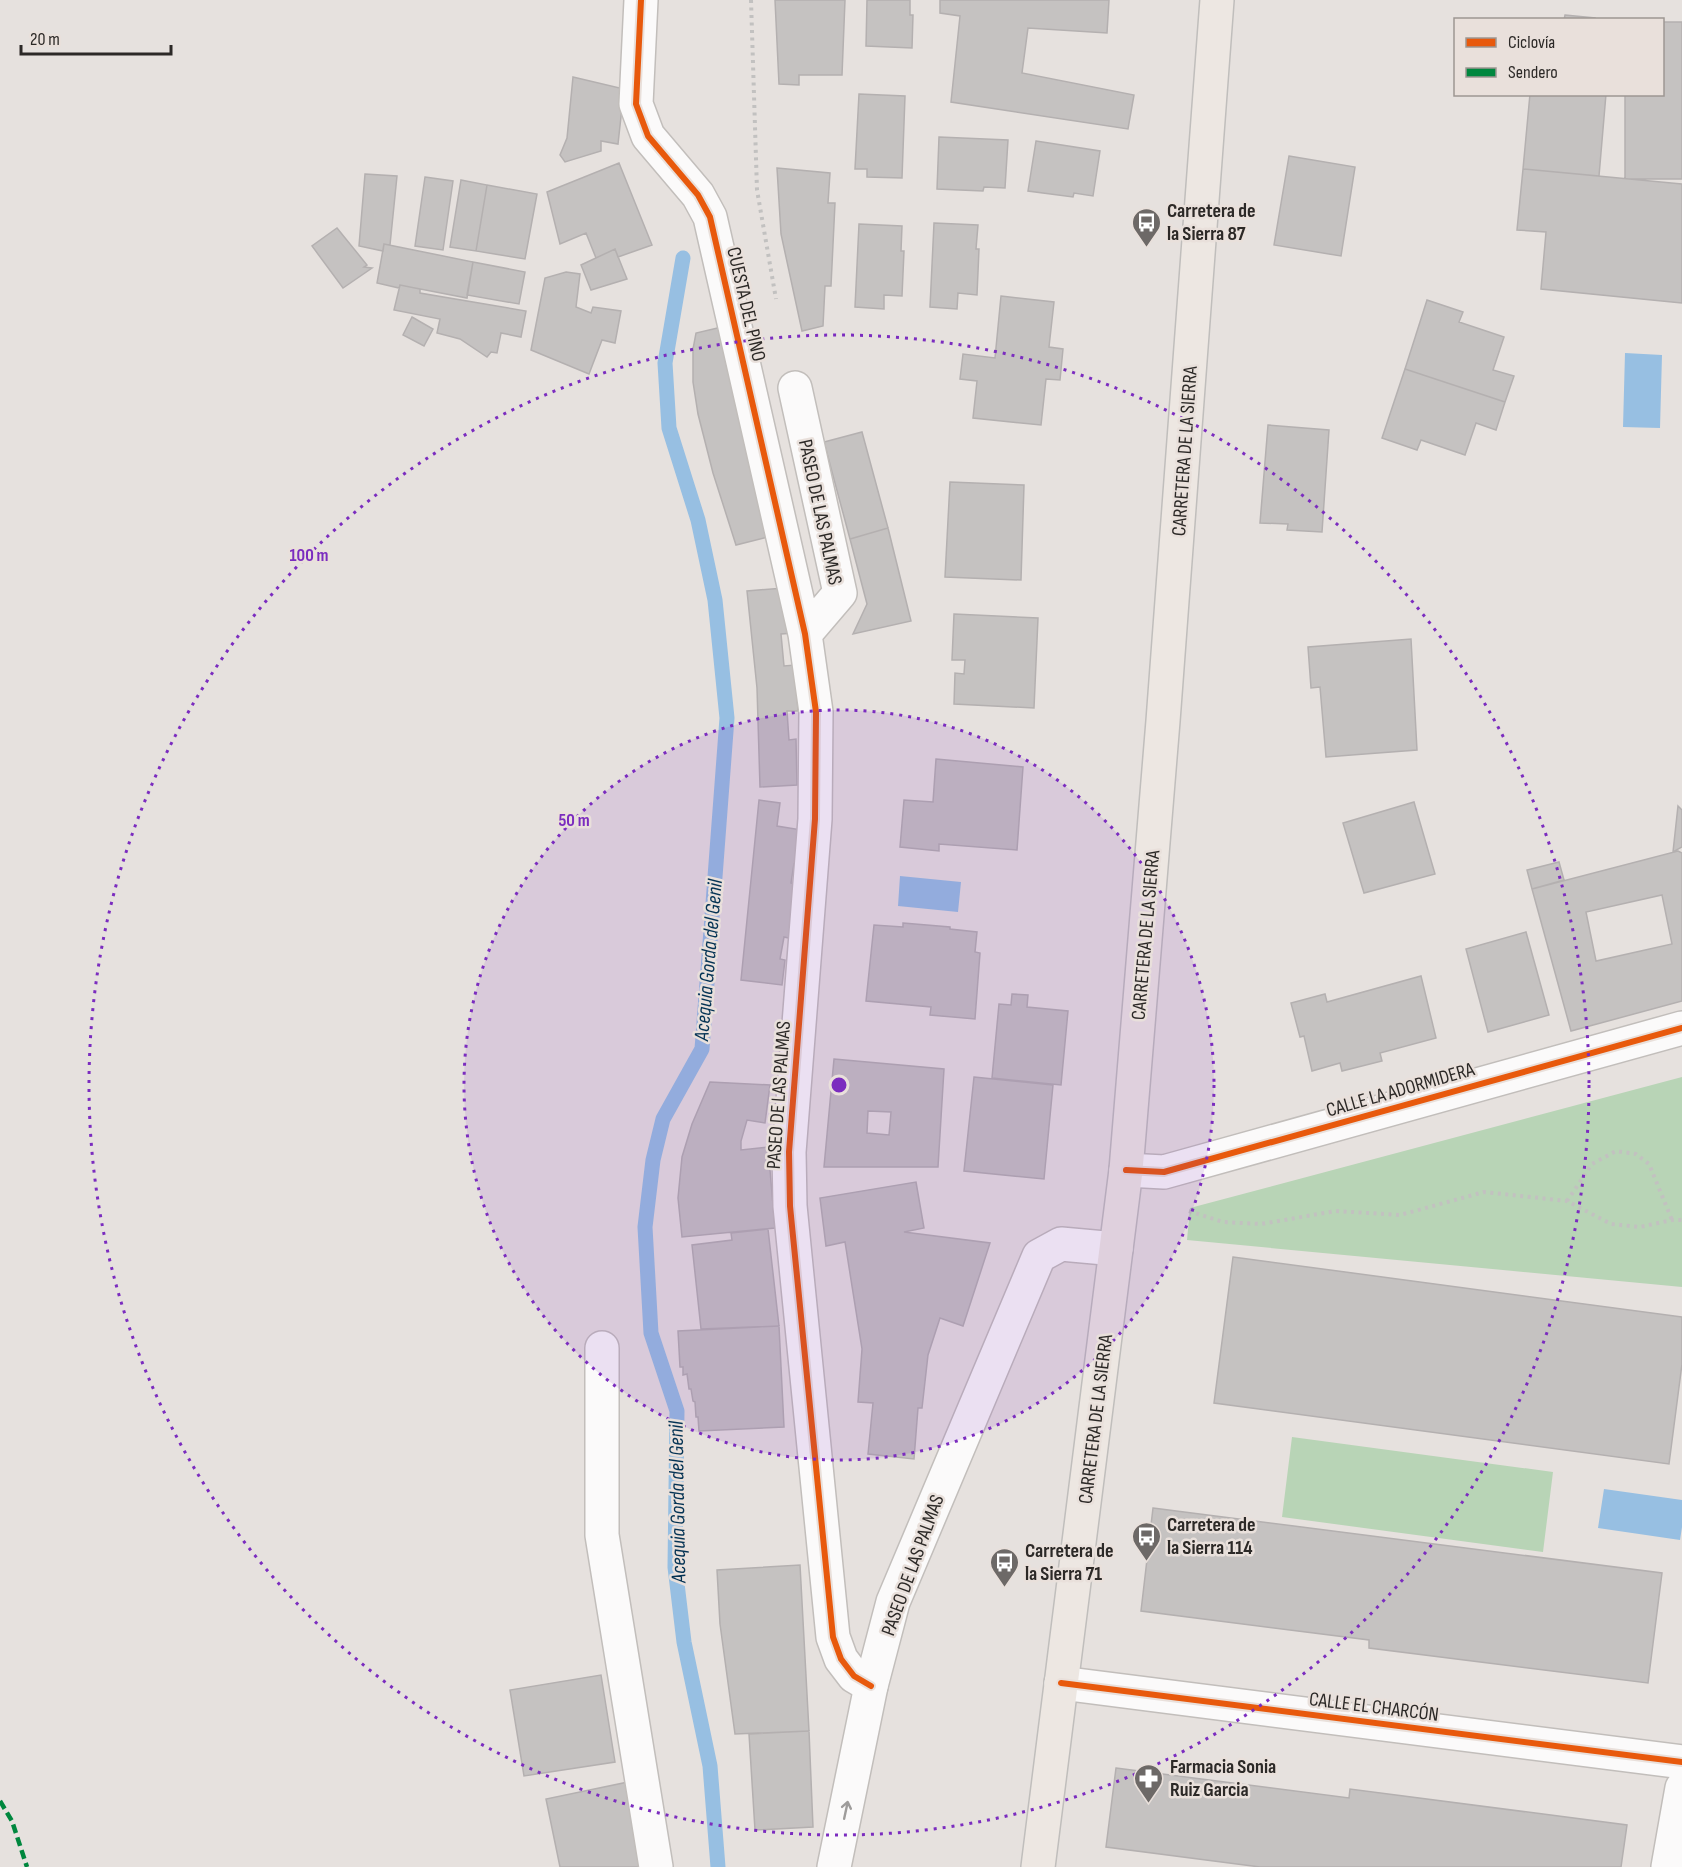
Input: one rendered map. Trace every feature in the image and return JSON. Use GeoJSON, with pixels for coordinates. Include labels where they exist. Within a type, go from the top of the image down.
{"type":"FeatureCollection","features":[{"type":"Feature","properties":{"kind":"main road","name":"CARRETERA DE LA SIERRA"},"geometry":{"type":"LineString","coordinates":[[1038,1867],[1126,1170],[1163,721],[1217,0]]}},
{"type":"Feature","properties":{"kind":"street","name":"CUESTA DEL PINO"},"geometry":{"type":"LineString","coordinates":[[641,0],[636,104],[648,136],[698,195],[710,217],[805,634]]}},
{"type":"Feature","properties":{"kind":"street","name":"PASEO DE LAS PALMAS"},"geometry":{"type":"LineString","coordinates":[[795,388],[840,593],[805,634],[816,712],[815,819],[789,1152],[790,1206],[833,1636],[841,1659],[854,1676],[871,1686]]}},
{"type":"Feature","properties":{"kind":"street","name":"CALLE LA ADORMIDERA"},"geometry":{"type":"LineString","coordinates":[[1126,1170],[1164,1172],[1682,1028]]}},
{"type":"Feature","properties":{"kind":"street","name":"PASEO DE LAS PALMAS"},"geometry":{"type":"LineString","coordinates":[[834,1867],[871,1686],[893,1602],[1039,1256],[1061,1244],[1116,1249]]}},
{"type":"Feature","properties":{"kind":"street"},"geometry":{"type":"LineString","coordinates":[[602,1348],[602,1535],[656,1867]]}},
{"type":"Feature","properties":{"kind":"street","name":"CALLE EL CHARCÓN"},"geometry":{"type":"LineString","coordinates":[[1061,1683],[1682,1762]]}},
{"type":"Feature","properties":{"kind":"street"},"geometry":{"type":"LineString","coordinates":[[1668,1867],[1682,1788]]}},
{"type":"Feature","properties":{"kind":"path"},"geometry":{"type":"LineString","coordinates":[[751,0],[757,190],[771,272]]}},
{"type":"Feature","properties":{"kind":"path"},"geometry":{"type":"LineString","coordinates":[[1567,1201],[1592,1164],[1616,1151],[1636,1154],[1649,1164],[1672,1220]]}},
{"type":"Feature","properties":{"kind":"path"},"geometry":{"type":"LineString","coordinates":[[1189,1211],[1223,1222],[1261,1224],[1336,1211],[1400,1215],[1484,1192],[1567,1201],[1611,1224],[1640,1227],[1682,1220]]}},
{"type":"Feature","properties":{"kind":"green space"},"geometry":{"type":"Polygon","coordinates":[[[1682,1077],[1682,1287],[1187,1240],[1190,1208],[1682,1077]]]}},
{"type":"Feature","properties":{"kind":"green space"},"geometry":{"type":"Polygon","coordinates":[[[1292,1437],[1553,1472],[1543,1552],[1282,1517],[1292,1437]]]}},
{"type":"Feature","properties":{"kind":"water"},"geometry":{"type":"Polygon","coordinates":[[[1625,353],[1662,355],[1660,428],[1623,427],[1625,353]]]}},
{"type":"Feature","properties":{"kind":"water"},"geometry":{"type":"Polygon","coordinates":[[[900,876],[961,882],[958,912],[898,906],[900,876]]]}},
{"type":"Feature","properties":{"kind":"water"},"geometry":{"type":"Polygon","coordinates":[[[1604,1489],[1682,1500],[1680,1540],[1598,1528],[1604,1489]]]}},
{"type":"Feature","properties":{"kind":"building"},"geometry":{"type":"Polygon","coordinates":[[[775,0],[845,0],[842,75],[799,75],[799,85],[779,84],[775,0]]]}},
{"type":"Feature","properties":{"kind":"building"},"geometry":{"type":"Polygon","coordinates":[[[867,0],[910,0],[910,15],[913,15],[912,48],[866,46],[867,0]]]}},
{"type":"Feature","properties":{"kind":"building"},"geometry":{"type":"Polygon","coordinates":[[[940,0],[1109,0],[1107,33],[1028,28],[1022,73],[1134,95],[1128,129],[951,102],[960,16],[940,13],[940,0]]]}},
{"type":"Feature","properties":{"kind":"building"},"geometry":{"type":"Polygon","coordinates":[[[1565,15],[1595,18],[1564,18],[1565,15]]]}},
{"type":"Feature","properties":{"kind":"building"},"geometry":{"type":"Polygon","coordinates":[[[1664,22],[1682,22],[1682,179],[1625,179],[1625,96],[1664,96],[1664,22]]]}},
{"type":"Feature","properties":{"kind":"building"},"geometry":{"type":"Polygon","coordinates":[[[573,77],[624,89],[618,144],[601,141],[601,151],[565,162],[560,155],[567,138],[573,77]]]}},
{"type":"Feature","properties":{"kind":"building"},"geometry":{"type":"Polygon","coordinates":[[[859,94],[905,96],[902,178],[867,177],[867,169],[855,169],[859,94]]]}},
{"type":"Feature","properties":{"kind":"building"},"geometry":{"type":"Polygon","coordinates":[[[1530,96],[1606,96],[1599,176],[1523,169],[1530,96]]]}},
{"type":"Feature","properties":{"kind":"building"},"geometry":{"type":"Polygon","coordinates":[[[939,137],[1008,140],[1005,188],[984,187],[983,191],[937,189],[939,137]]]}},
{"type":"Feature","properties":{"kind":"building"},"geometry":{"type":"Polygon","coordinates":[[[1036,141],[1100,151],[1093,196],[1074,193],[1073,197],[1028,191],[1036,141]]]}},
{"type":"Feature","properties":{"kind":"building"},"geometry":{"type":"Polygon","coordinates":[[[1289,156],[1355,167],[1341,256],[1274,245],[1289,156]]]}},
{"type":"Feature","properties":{"kind":"building"},"geometry":{"type":"Polygon","coordinates":[[[619,163],[652,245],[618,257],[615,249],[596,258],[586,233],[560,244],[547,192],[619,163]]]}},
{"type":"Feature","properties":{"kind":"building"},"geometry":{"type":"Polygon","coordinates":[[[777,168],[830,173],[828,203],[835,203],[831,286],[825,286],[823,326],[802,331],[781,234],[777,168]]]}},
{"type":"Feature","properties":{"kind":"building"},"geometry":{"type":"Polygon","coordinates":[[[1523,169],[1682,184],[1682,303],[1541,289],[1546,232],[1517,230],[1523,169]]]}},
{"type":"Feature","properties":{"kind":"building"},"geometry":{"type":"Polygon","coordinates":[[[365,174],[397,176],[390,245],[384,244],[383,251],[359,246],[365,174]]]}},
{"type":"Feature","properties":{"kind":"building"},"geometry":{"type":"Polygon","coordinates":[[[425,177],[453,181],[443,250],[415,246],[425,177]]]}},
{"type":"Feature","properties":{"kind":"building"},"geometry":{"type":"Polygon","coordinates":[[[461,180],[487,185],[476,251],[450,247],[461,180]]]}},
{"type":"Feature","properties":{"kind":"building"},"geometry":{"type":"Polygon","coordinates":[[[487,185],[537,194],[525,259],[476,251],[487,185]]]}},
{"type":"Feature","properties":{"kind":"building"},"geometry":{"type":"Polygon","coordinates":[[[934,223],[978,225],[977,295],[958,293],[957,309],[930,307],[934,223]]]}},
{"type":"Feature","properties":{"kind":"building"},"geometry":{"type":"Polygon","coordinates":[[[859,224],[902,226],[901,251],[904,251],[902,296],[884,295],[884,309],[855,307],[859,224]]]}},
{"type":"Feature","properties":{"kind":"building"},"geometry":{"type":"Polygon","coordinates":[[[337,228],[367,265],[364,267],[372,268],[343,288],[312,246],[337,228]]]}},
{"type":"Feature","properties":{"kind":"building"},"geometry":{"type":"Polygon","coordinates":[[[384,244],[473,262],[467,298],[400,285],[399,288],[377,283],[384,244]]]}},
{"type":"Feature","properties":{"kind":"building"},"geometry":{"type":"Polygon","coordinates":[[[615,249],[627,279],[591,290],[581,265],[615,249]]]}},
{"type":"Feature","properties":{"kind":"building"},"geometry":{"type":"Polygon","coordinates":[[[473,262],[525,272],[519,304],[467,295],[473,262]]]}},
{"type":"Feature","properties":{"kind":"building"},"geometry":{"type":"Polygon","coordinates":[[[566,272],[580,274],[576,307],[591,313],[593,307],[621,311],[615,343],[602,340],[589,374],[531,350],[545,278],[566,272]]]}},
{"type":"Feature","properties":{"kind":"building"},"geometry":{"type":"Polygon","coordinates":[[[400,285],[420,289],[420,293],[526,311],[521,337],[501,333],[497,353],[491,352],[487,357],[460,339],[437,333],[440,319],[394,310],[400,285]]]}},
{"type":"Feature","properties":{"kind":"building"},"geometry":{"type":"Polygon","coordinates":[[[1001,296],[1054,302],[1049,347],[1063,349],[1060,380],[1046,379],[1041,425],[973,418],[977,381],[960,379],[963,354],[995,358],[1001,296]]]}},
{"type":"Feature","properties":{"kind":"building"},"geometry":{"type":"Polygon","coordinates":[[[1427,300],[1463,312],[1459,322],[1504,337],[1493,370],[1514,376],[1505,402],[1405,369],[1427,300]]]}},
{"type":"Feature","properties":{"kind":"building"},"geometry":{"type":"Polygon","coordinates":[[[412,317],[433,329],[424,346],[403,335],[412,317]]]}},
{"type":"Feature","properties":{"kind":"building"},"geometry":{"type":"Polygon","coordinates":[[[722,327],[768,537],[736,545],[713,473],[698,414],[693,382],[693,349],[696,333],[722,327]]]}},
{"type":"Feature","properties":{"kind":"building"},"geometry":{"type":"Polygon","coordinates":[[[1405,369],[1505,402],[1496,430],[1476,423],[1465,455],[1421,440],[1417,450],[1382,438],[1405,369]]]}},
{"type":"Feature","properties":{"kind":"building"},"geometry":{"type":"Polygon","coordinates":[[[1268,425],[1329,430],[1322,532],[1287,530],[1288,524],[1260,523],[1268,425]]]}},
{"type":"Feature","properties":{"kind":"building"},"geometry":{"type":"Polygon","coordinates":[[[862,432],[888,528],[850,539],[824,442],[862,432]]]}},
{"type":"Feature","properties":{"kind":"building"},"geometry":{"type":"Polygon","coordinates":[[[950,482],[1024,485],[1021,580],[945,577],[950,482]]]}},
{"type":"Feature","properties":{"kind":"building"},"geometry":{"type":"Polygon","coordinates":[[[888,528],[911,621],[853,634],[867,604],[850,539],[888,528]]]}},
{"type":"Feature","properties":{"kind":"building"},"geometry":{"type":"Polygon","coordinates":[[[784,588],[794,633],[781,634],[784,666],[795,665],[798,711],[787,711],[789,740],[796,739],[797,785],[760,787],[757,688],[747,591],[784,588]]]}},
{"type":"Feature","properties":{"kind":"building"},"geometry":{"type":"Polygon","coordinates":[[[954,614],[1038,618],[1034,708],[954,704],[955,673],[964,674],[965,660],[952,660],[954,614]]]}},
{"type":"Feature","properties":{"kind":"building"},"geometry":{"type":"Polygon","coordinates":[[[1411,639],[1417,750],[1326,757],[1320,687],[1311,688],[1308,647],[1411,639]]]}},
{"type":"Feature","properties":{"kind":"building"},"geometry":{"type":"Polygon","coordinates":[[[936,759],[1023,767],[1017,850],[939,844],[939,851],[900,847],[904,800],[933,802],[936,759]]]}},
{"type":"Feature","properties":{"kind":"building"},"geometry":{"type":"Polygon","coordinates":[[[759,800],[780,803],[777,826],[802,830],[791,883],[798,885],[793,939],[784,937],[780,959],[785,960],[782,985],[741,980],[759,800]]]}},
{"type":"Feature","properties":{"kind":"building"},"geometry":{"type":"Polygon","coordinates":[[[1414,802],[1435,874],[1364,893],[1343,823],[1414,802]]]}},
{"type":"Feature","properties":{"kind":"building"},"geometry":{"type":"Polygon","coordinates":[[[1678,806],[1682,810],[1682,847],[1673,852],[1678,806]]]}},
{"type":"Feature","properties":{"kind":"building"},"geometry":{"type":"Polygon","coordinates":[[[1678,851],[1682,853],[1682,1001],[1571,1031],[1532,889],[1678,851]],[[1662,895],[1586,912],[1596,961],[1672,944],[1662,895]]]}},
{"type":"Feature","properties":{"kind":"building"},"geometry":{"type":"Polygon","coordinates":[[[1559,862],[1564,880],[1532,889],[1527,870],[1559,862]]]}},
{"type":"Feature","properties":{"kind":"building"},"geometry":{"type":"Polygon","coordinates":[[[903,923],[977,932],[975,952],[980,953],[975,1019],[930,1015],[931,1007],[866,1001],[874,925],[903,927],[903,923]]]}},
{"type":"Feature","properties":{"kind":"building"},"geometry":{"type":"Polygon","coordinates":[[[1526,932],[1549,1015],[1488,1032],[1466,949],[1526,932]]]}},
{"type":"Feature","properties":{"kind":"building"},"geometry":{"type":"Polygon","coordinates":[[[1421,976],[1436,1038],[1380,1053],[1382,1061],[1342,1071],[1340,1063],[1312,1071],[1304,1036],[1300,1037],[1291,1003],[1325,994],[1327,1002],[1421,976]]]}},
{"type":"Feature","properties":{"kind":"building"},"geometry":{"type":"Polygon","coordinates":[[[1012,994],[1028,995],[1027,1007],[1068,1011],[1061,1085],[992,1078],[999,1004],[1011,1005],[1012,994]]]}},
{"type":"Feature","properties":{"kind":"building"},"geometry":{"type":"Polygon","coordinates":[[[834,1059],[944,1069],[938,1167],[824,1167],[834,1059]],[[868,1111],[867,1133],[889,1135],[891,1112],[868,1111]]]}},
{"type":"Feature","properties":{"kind":"building"},"geometry":{"type":"Polygon","coordinates":[[[974,1077],[1053,1085],[1044,1179],[964,1171],[974,1077]]]}},
{"type":"Feature","properties":{"kind":"building"},"geometry":{"type":"Polygon","coordinates":[[[710,1082],[770,1085],[765,1123],[747,1120],[741,1150],[768,1147],[775,1228],[682,1237],[678,1198],[682,1157],[692,1124],[710,1082]]]}},
{"type":"Feature","properties":{"kind":"building"},"geometry":{"type":"Polygon","coordinates":[[[916,1182],[924,1228],[904,1232],[990,1243],[963,1326],[940,1318],[928,1355],[922,1408],[918,1408],[914,1459],[868,1454],[873,1403],[858,1402],[862,1349],[845,1242],[826,1246],[820,1198],[916,1182]]]}},
{"type":"Feature","properties":{"kind":"building"},"geometry":{"type":"Polygon","coordinates":[[[768,1229],[779,1326],[701,1329],[692,1245],[732,1240],[731,1233],[768,1229]]]}},
{"type":"Feature","properties":{"kind":"building"},"geometry":{"type":"Polygon","coordinates":[[[1233,1257],[1682,1317],[1682,1364],[1669,1464],[1214,1403],[1233,1257]]]}},
{"type":"Feature","properties":{"kind":"building"},"geometry":{"type":"Polygon","coordinates":[[[779,1326],[784,1427],[699,1431],[695,1402],[691,1389],[689,1389],[687,1374],[683,1375],[683,1367],[680,1367],[678,1331],[779,1326]]]}},
{"type":"Feature","properties":{"kind":"building"},"geometry":{"type":"Polygon","coordinates":[[[1153,1508],[1662,1573],[1648,1683],[1369,1648],[1369,1640],[1141,1611],[1153,1508]]]}},
{"type":"Feature","properties":{"kind":"building"},"geometry":{"type":"Polygon","coordinates":[[[800,1565],[809,1731],[735,1734],[720,1624],[717,1570],[800,1565]]]}},
{"type":"Feature","properties":{"kind":"building"},"geometry":{"type":"Polygon","coordinates":[[[601,1675],[615,1762],[524,1776],[510,1690],[601,1675]]]}},
{"type":"Feature","properties":{"kind":"building"},"geometry":{"type":"Polygon","coordinates":[[[809,1731],[813,1827],[755,1830],[749,1734],[809,1731]]]}},
{"type":"Feature","properties":{"kind":"building"},"geometry":{"type":"Polygon","coordinates":[[[1116,1768],[1349,1798],[1350,1789],[1627,1825],[1621,1867],[1260,1867],[1106,1847],[1116,1768]]]}},
{"type":"Feature","properties":{"kind":"building"},"geometry":{"type":"Polygon","coordinates":[[[633,1781],[651,1867],[560,1867],[546,1799],[633,1781]]]}},
{"type":"Feature","properties":{"kind":"waterway","name":"Acequia Gorda del Genil"},"geometry":{"type":"LineString","coordinates":[[683,258],[665,363],[669,428],[698,520],[715,600],[727,718],[702,1049],[663,1119],[653,1160],[645,1227],[651,1333],[677,1411],[675,1567],[684,1642],[710,1766],[718,1867]]}},
{"type":"Feature","properties":{"kind":"marked path"},"geometry":{"type":"LineString","coordinates":[[0,1801],[12,1821],[27,1867]]}},
{"type":"Feature","properties":{"kind":"cycle path"},"geometry":{"type":"LineString","coordinates":[[641,0],[636,104],[648,136],[698,195],[710,217],[805,634],[816,712],[815,819],[789,1152],[790,1206],[833,1637],[841,1659],[854,1676],[871,1686]]}},
{"type":"Feature","properties":{"kind":"cycle path"},"geometry":{"type":"LineString","coordinates":[[1126,1170],[1164,1172],[1682,1028]]}},
{"type":"Feature","properties":{"kind":"cycle path"},"geometry":{"type":"LineString","coordinates":[[1061,1683],[1682,1762]]}},
{"type":"Feature","properties":{"kind":"place","name":"Carretera de la Sierra 87"},"geometry":{"type":"Point","coordinates":[1146,248]}},
{"type":"Feature","properties":{"kind":"place","name":"Carretera de la Sierra 114"},"geometry":{"type":"Point","coordinates":[1146,1562]}},
{"type":"Feature","properties":{"kind":"place","name":"Carretera de la Sierra 71"},"geometry":{"type":"Point","coordinates":[1004,1588]}},
{"type":"Feature","properties":{"kind":"place","name":"Farmacia Sonia Ruiz Garcia"},"geometry":{"type":"Point","coordinates":[1149,1804]}}]}
